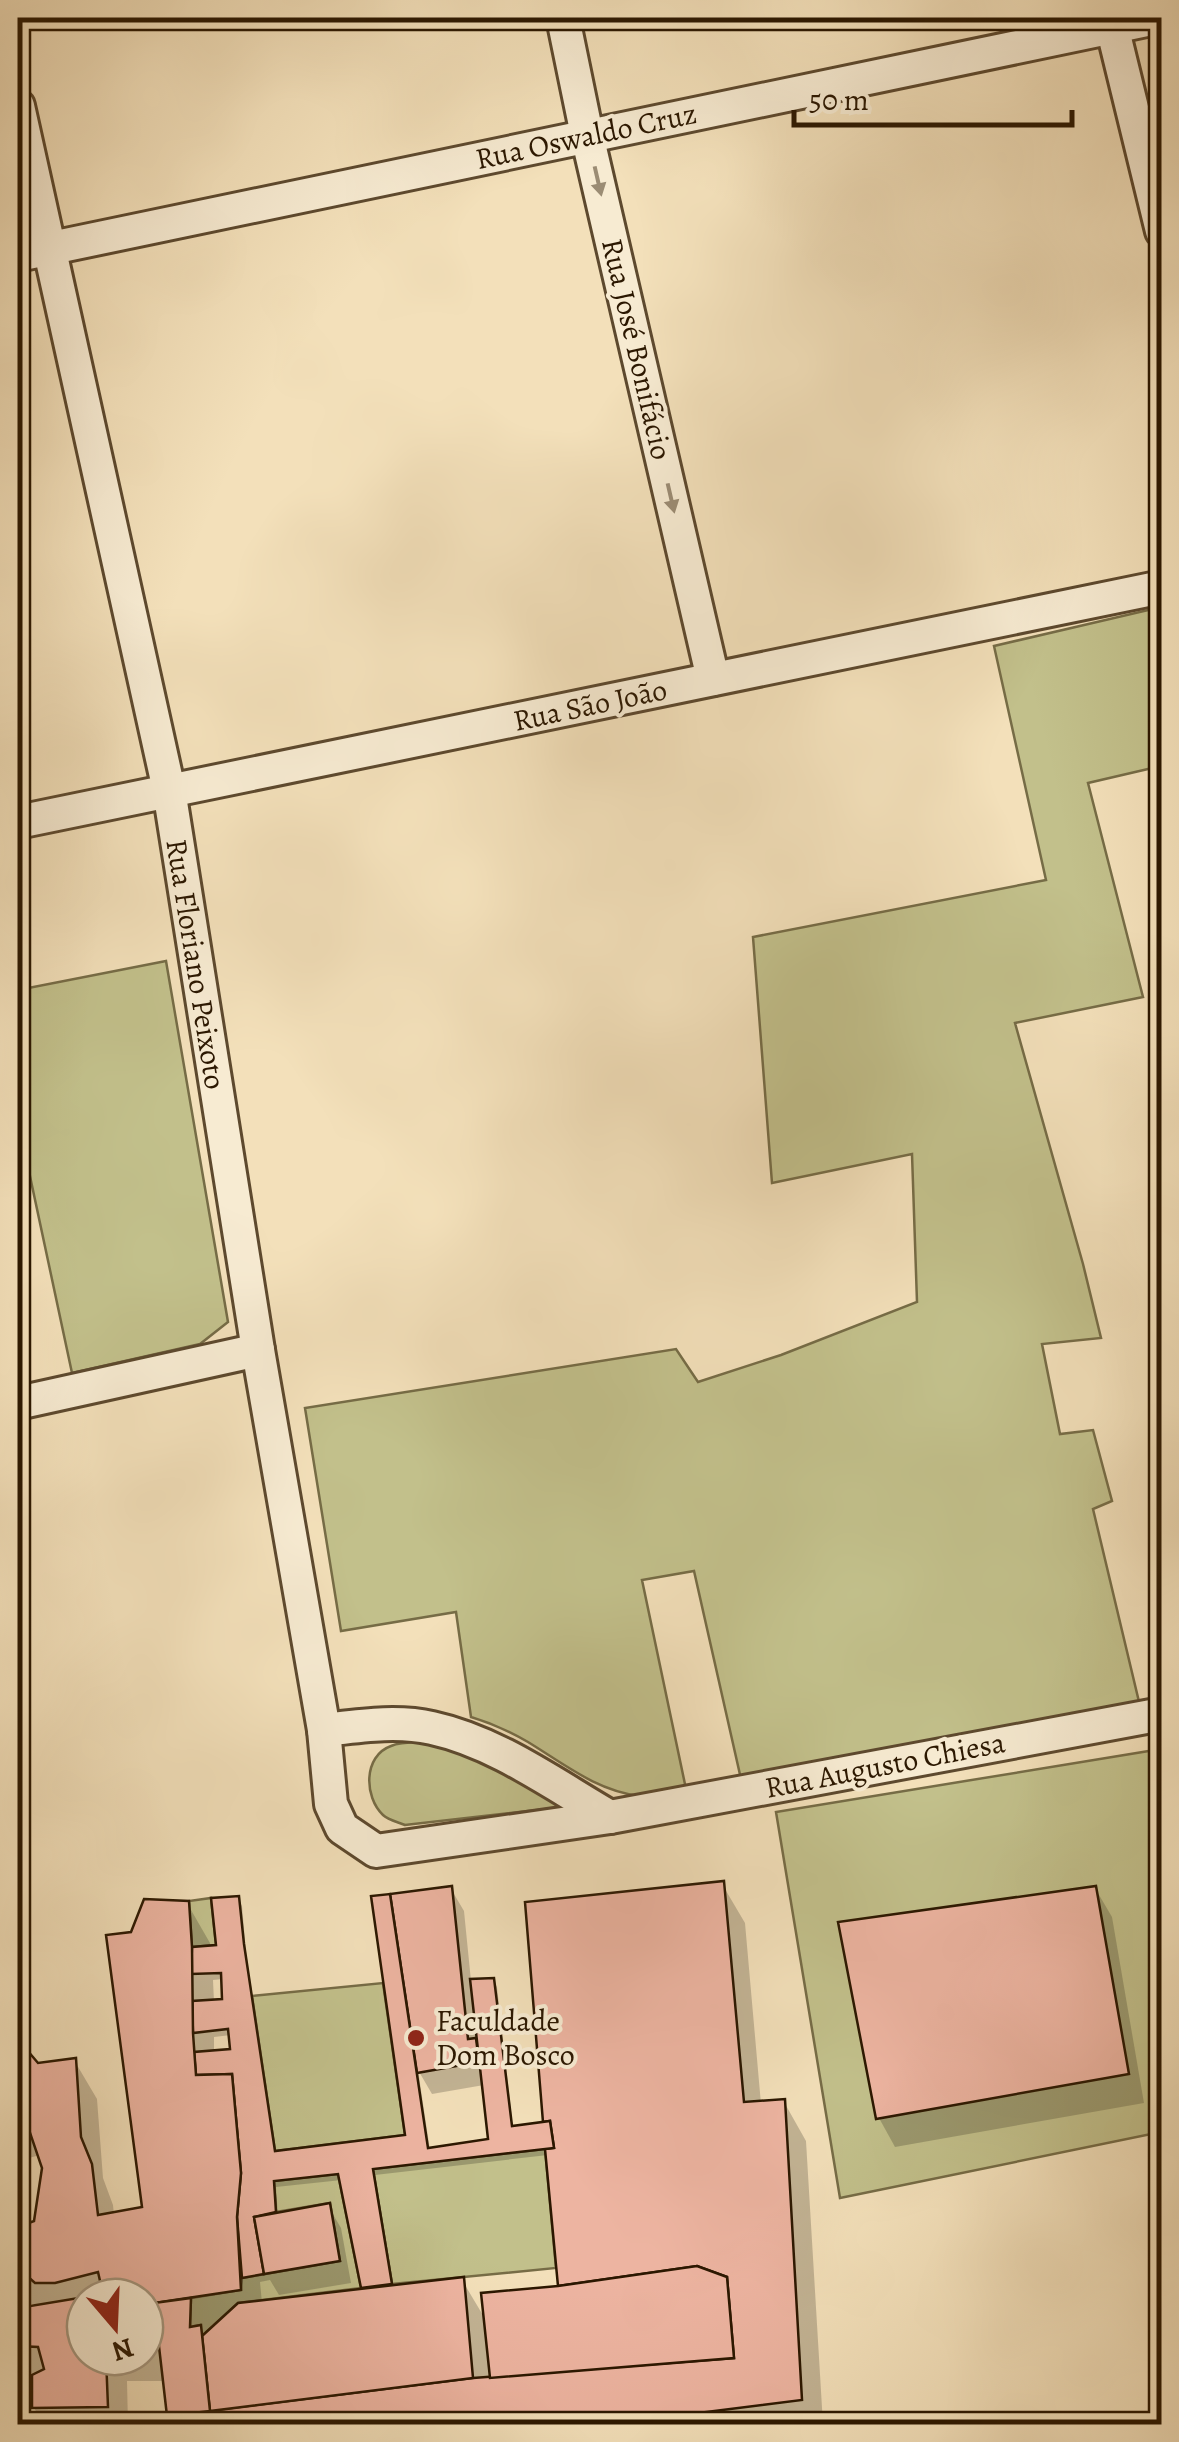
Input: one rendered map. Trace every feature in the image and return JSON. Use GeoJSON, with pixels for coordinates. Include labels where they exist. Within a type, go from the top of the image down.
{"type":"FeatureCollection","features":[{"type":"Feature","properties":{"kind":"street","name":"Rua José Bonifácio"},"geometry":{"type":"LineString","coordinates":[[563,18],[713,680]]}},
{"type":"Feature","properties":{"kind":"street","name":"Rua Oswaldo Cruz"},"geometry":{"type":"LineString","coordinates":[[18,255],[1111,22],[1156,18]]}},
{"type":"Feature","properties":{"kind":"street"},"geometry":{"type":"LineString","coordinates":[[1111,22],[1162,230]]}},
{"type":"Feature","properties":{"kind":"street","name":"Rua Floriano Peixoto"},"geometry":{"type":"LineString","coordinates":[[18,106],[169,790],[258,1350],[324,1730],[331,1804],[342,1828]]}},
{"type":"Feature","properties":{"kind":"street","name":"Rua São João"},"geometry":{"type":"LineString","coordinates":[[18,822],[1162,588]]}},
{"type":"Feature","properties":{"kind":"street"},"geometry":{"type":"LineString","coordinates":[[18,1403],[258,1350]]}},
{"type":"Feature","properties":{"kind":"street","name":"Rua Augusto Chiesa"},"geometry":{"type":"LineString","coordinates":[[342,1828],[376,1851],[610,1818],[1162,1714]]}},
{"type":"Feature","properties":{"kind":"street"},"geometry":{"type":"LineString","coordinates":[[324,1730],[382,1724],[428,1727],[475,1740],[610,1818]]}},
{"type":"Feature","properties":{"kind":"shaded area"},"geometry":{"type":"Polygon","coordinates":[[[1161,607],[1161,766],[1088,783],[1143,997],[1015,1023],[1101,1338],[1042,1344],[1060,1434],[1093,1430],[1112,1501],[1093,1509],[1140,1706],[741,1779],[694,1571],[642,1580],[686,1789],[640,1796],[595,1783],[515,1735],[471,1717],[456,1612],[341,1631],[305,1408],[676,1349],[698,1382],[781,1355],[917,1302],[912,1154],[772,1183],[753,937],[1046,880],[994,646],[1161,607]]]}},
{"type":"Feature","properties":{"kind":"shaded area"},"geometry":{"type":"Polygon","coordinates":[[[166,961],[228,1322],[200,1344],[72,1373],[18,1120],[18,990],[166,961]]]}},
{"type":"Feature","properties":{"kind":"shaded area"},"geometry":{"type":"Polygon","coordinates":[[[431,1742],[490,1759],[558,1801],[555,1808],[405,1825],[383,1815],[370,1788],[375,1758],[395,1744],[431,1742]]]}},
{"type":"Feature","properties":{"kind":"shaded area"},"geometry":{"type":"Polygon","coordinates":[[[1161,1749],[1161,2132],[840,2198],[776,1812],[1161,1749]]]}},
{"type":"Feature","properties":{"kind":"shaded area"},"geometry":{"type":"Polygon","coordinates":[[[211,1898],[216,1945],[192,1947],[189,1901],[211,1898]]]}},
{"type":"Feature","properties":{"kind":"shaded area"},"geometry":{"type":"Polygon","coordinates":[[[383,1983],[405,2135],[275,2151],[252,1996],[383,1983]]]}},
{"type":"Feature","properties":{"kind":"shaded area"},"geometry":{"type":"Polygon","coordinates":[[[545,2149],[556,2268],[392,2284],[373,2169],[545,2149]]]}},
{"type":"Feature","properties":{"kind":"shaded area"},"geometry":{"type":"Polygon","coordinates":[[[338,2174],[361,2288],[238,2303],[202,2336],[200,2325],[190,2327],[191,2298],[241,2290],[242,2278],[340,2261],[330,2203],[276,2212],[274,2181],[338,2174]]]}},
{"type":"Feature","properties":{"kind":"building"},"geometry":{"type":"Polygon","coordinates":[[[724,1881],[744,2102],[785,2099],[802,2400],[611,2424],[168,2424],[167,2416],[473,2378],[734,2358],[727,2277],[697,2266],[558,2286],[545,2149],[554,2148],[550,2121],[543,2122],[525,1902],[724,1881]]]}},
{"type":"Feature","properties":{"kind":"building"},"geometry":{"type":"Polygon","coordinates":[[[452,1886],[468,2039],[476,2038],[479,2062],[417,2073],[390,1894],[452,1886]]]}},
{"type":"Feature","properties":{"kind":"building"},"geometry":{"type":"Polygon","coordinates":[[[1096,1886],[1129,2074],[876,2119],[838,1922],[1096,1886]]]}},
{"type":"Feature","properties":{"kind":"building"},"geometry":{"type":"Polygon","coordinates":[[[390,1894],[428,2148],[488,2139],[470,1979],[494,1978],[512,2126],[550,2121],[554,2148],[373,2169],[392,2284],[361,2288],[338,2174],[274,2181],[276,2212],[254,2217],[264,2274],[242,2278],[237,2217],[241,2173],[232,2074],[196,2075],[194,2052],[230,2049],[228,2029],[193,2033],[192,2001],[222,1999],[221,1973],[191,1974],[192,1947],[216,1945],[211,1898],[239,1896],[275,2151],[405,2135],[371,1896],[390,1894]]]}},
{"type":"Feature","properties":{"kind":"building"},"geometry":{"type":"Polygon","coordinates":[[[144,1899],[189,1901],[196,2075],[232,2074],[241,2173],[237,2217],[241,2290],[165,2301],[165,2277],[99,2277],[98,2272],[65,2277],[55,2283],[35,2283],[18,2268],[18,2227],[34,2221],[42,2168],[24,2115],[18,2117],[21,2043],[38,2063],[76,2058],[81,2137],[92,2164],[98,2215],[142,2207],[106,1935],[131,1932],[144,1899]]]}},
{"type":"Feature","properties":{"kind":"building"},"geometry":{"type":"Polygon","coordinates":[[[330,2203],[340,2261],[264,2274],[254,2217],[330,2203]]]}},
{"type":"Feature","properties":{"kind":"building"},"geometry":{"type":"Polygon","coordinates":[[[697,2266],[727,2277],[734,2358],[490,2378],[481,2293],[697,2266]]]}},
{"type":"Feature","properties":{"kind":"building"},"geometry":{"type":"Polygon","coordinates":[[[464,2277],[473,2378],[210,2411],[202,2336],[238,2303],[464,2277]]]}},
{"type":"Feature","properties":{"kind":"building"},"geometry":{"type":"Polygon","coordinates":[[[191,2298],[190,2327],[201,2325],[210,2411],[167,2416],[163,2377],[165,2302],[191,2298]]]}},
{"type":"Feature","properties":{"kind":"building"},"geometry":{"type":"Polygon","coordinates":[[[65,2300],[65,2377],[107,2377],[108,2407],[32,2408],[32,2375],[44,2369],[38,2347],[18,2346],[18,2308],[65,2300]]]}},
{"type":"Feature","properties":{"kind":"place","name":"Faculdade Dom Bosco"},"geometry":{"type":"Point","coordinates":[416,2038]}}]}
